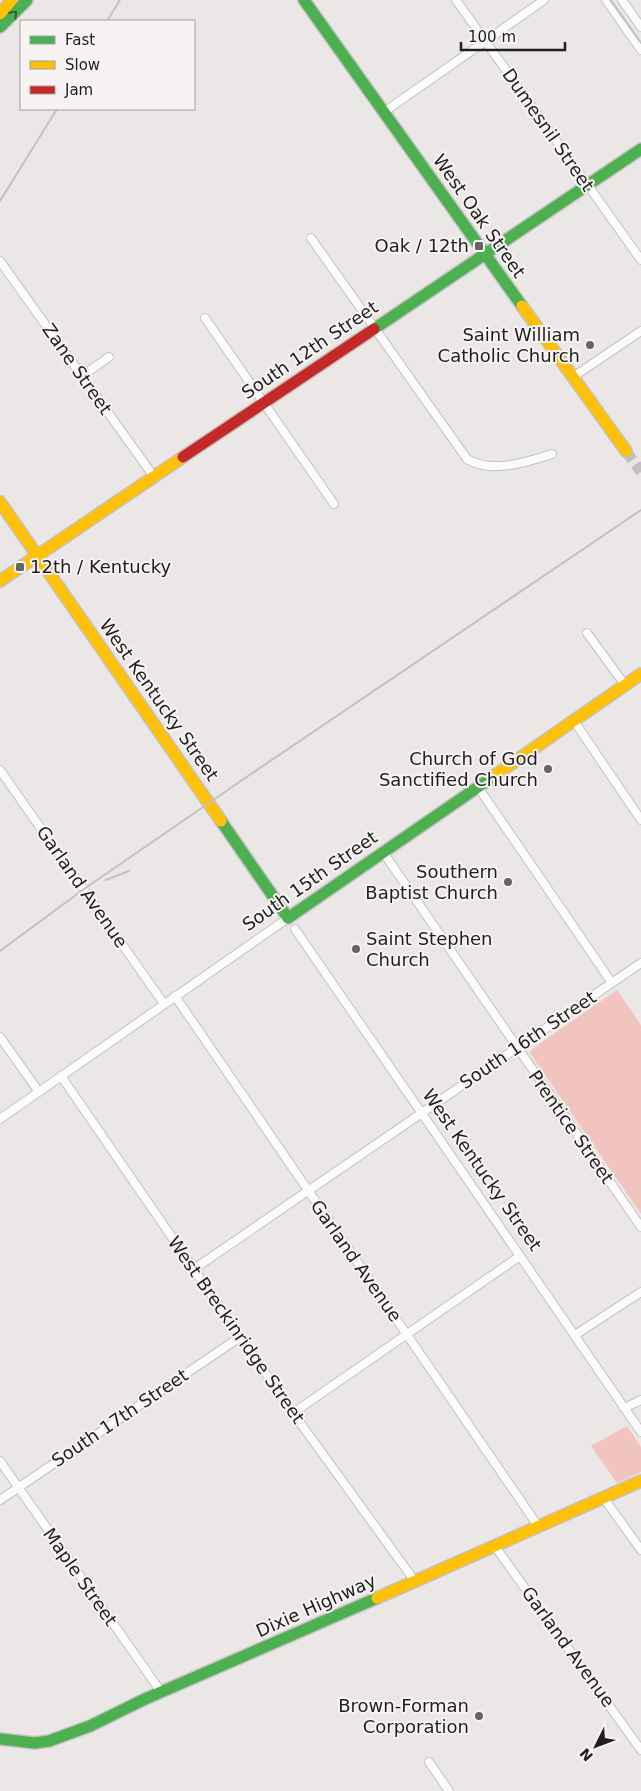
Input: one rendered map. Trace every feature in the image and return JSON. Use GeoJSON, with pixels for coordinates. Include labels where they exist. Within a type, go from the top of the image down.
{"type":"FeatureCollection","features":[{"type":"Feature","properties":{"kind":"street"},"geometry":{"type":"LineString","coordinates":[[0,14],[12,0]]}},
{"type":"Feature","properties":{"kind":"street"},"geometry":{"type":"LineString","coordinates":[[0,27],[27,0]]}},
{"type":"Feature","properties":{"kind":"street","name":"Dumesnil Street"},"geometry":{"type":"LineString","coordinates":[[456,0],[586,186],[641,260]]}},
{"type":"Feature","properties":{"kind":"street"},"geometry":{"type":"LineString","coordinates":[[384,112],[544,0]]}},
{"type":"Feature","properties":{"kind":"street"},"geometry":{"type":"LineString","coordinates":[[606,0],[641,50]]}},
{"type":"Feature","properties":{"kind":"street"},"geometry":{"type":"LineString","coordinates":[[622,0],[641,27]]}},
{"type":"Feature","properties":{"kind":"street","name":"West Oak Street"},"geometry":{"type":"LineString","coordinates":[[309,2],[384,112],[626,451]]}},
{"type":"Feature","properties":{"kind":"street","name":"South 12th Street"},"geometry":{"type":"LineString","coordinates":[[0,581],[484,253],[641,149]]}},
{"type":"Feature","properties":{"kind":"street"},"geometry":{"type":"LineString","coordinates":[[311,238],[467,459],[484,465],[507,464],[552,454]]}},
{"type":"Feature","properties":{"kind":"street","name":"Zane Street"},"geometry":{"type":"LineString","coordinates":[[0,260],[154,477]]}},
{"type":"Feature","properties":{"kind":"street"},"geometry":{"type":"LineString","coordinates":[[205,318],[334,504]]}},
{"type":"Feature","properties":{"kind":"street"},"geometry":{"type":"LineString","coordinates":[[573,377],[641,331]]}},
{"type":"Feature","properties":{"kind":"street"},"geometry":{"type":"LineString","coordinates":[[82,376],[109,357]]}},
{"type":"Feature","properties":{"kind":"street","name":"West Kentucky Street"},"geometry":{"type":"LineString","coordinates":[[0,502],[288,918]]}},
{"type":"Feature","properties":{"kind":"street"},"geometry":{"type":"LineString","coordinates":[[587,634],[625,685]]}},
{"type":"Feature","properties":{"kind":"street","name":"South 15th Street"},"geometry":{"type":"LineString","coordinates":[[0,1119],[641,674]]}},
{"type":"Feature","properties":{"kind":"street"},"geometry":{"type":"LineString","coordinates":[[574,720],[641,820]]}},
{"type":"Feature","properties":{"kind":"street","name":"Garland Avenue"},"geometry":{"type":"LineString","coordinates":[[0,770],[164,1004]]}},
{"type":"Feature","properties":{"kind":"street"},"geometry":{"type":"LineString","coordinates":[[478,787],[612,983]]}},
{"type":"Feature","properties":{"kind":"street","name":"Prentice Street"},"geometry":{"type":"LineString","coordinates":[[384,852],[641,1228]]}},
{"type":"Feature","properties":{"kind":"street","name":"West Kentucky Street"},"geometry":{"type":"LineString","coordinates":[[295,929],[641,1432]]}},
{"type":"Feature","properties":{"kind":"street","name":"South 16th Street"},"geometry":{"type":"LineString","coordinates":[[194,1269],[641,963]]}},
{"type":"Feature","properties":{"kind":"street","name":"Garland Avenue"},"geometry":{"type":"LineString","coordinates":[[175,996],[538,1526]]}},
{"type":"Feature","properties":{"kind":"street"},"geometry":{"type":"LineString","coordinates":[[0,1037],[39,1092]]}},
{"type":"Feature","properties":{"kind":"street","name":"West Breckinridge Street"},"geometry":{"type":"LineString","coordinates":[[61,1076],[240,1337],[414,1580]]}},
{"type":"Feature","properties":{"kind":"street"},"geometry":{"type":"LineString","coordinates":[[294,1413],[520,1256]]}},
{"type":"Feature","properties":{"kind":"street"},"geometry":{"type":"LineString","coordinates":[[575,1335],[641,1292]]}},
{"type":"Feature","properties":{"kind":"street","name":"South 17th Street"},"geometry":{"type":"LineString","coordinates":[[0,1500],[240,1337]]}},
{"type":"Feature","properties":{"kind":"street"},"geometry":{"type":"LineString","coordinates":[[624,1408],[641,1400]]}},
{"type":"Feature","properties":{"kind":"street","name":"Maple Street"},"geometry":{"type":"LineString","coordinates":[[0,1461],[161,1692]]}},
{"type":"Feature","properties":{"kind":"street","name":"Dixie Highway"},"geometry":{"type":"LineString","coordinates":[[0,1740],[20,1743],[49,1741],[90,1726],[161,1692],[641,1481]]}},
{"type":"Feature","properties":{"kind":"street"},"geometry":{"type":"LineString","coordinates":[[603,1497],[641,1550]]}},
{"type":"Feature","properties":{"kind":"street","name":"Garland Avenue"},"geometry":{"type":"LineString","coordinates":[[494,1545],[641,1750]]}},
{"type":"Feature","properties":{"kind":"street"},"geometry":{"type":"LineString","coordinates":[[428,1762],[450,1791]]}},
{"type":"Feature","properties":{"kind":"shaded area"},"geometry":{"type":"Polygon","coordinates":[[[617,990],[641,1025],[641,1214],[530,1053],[532,1049],[617,990]]]}},
{"type":"Feature","properties":{"kind":"shaded area"},"geometry":{"type":"Polygon","coordinates":[[[627,1426],[641,1447],[641,1472],[617,1483],[591,1446],[627,1426]]]}},
{"type":"Feature","properties":{"kind":"tunnel"},"geometry":{"type":"LineString","coordinates":[[626,451],[641,472]]}},
{"type":"Feature","properties":{"kind":"railway"},"geometry":{"type":"LineString","coordinates":[[108,20],[120,0]]}},
{"type":"Feature","properties":{"kind":"railway"},"geometry":{"type":"LineString","coordinates":[[610,0],[641,43]]}},
{"type":"Feature","properties":{"kind":"railway"},"geometry":{"type":"LineString","coordinates":[[0,201],[56,110]]}},
{"type":"Feature","properties":{"kind":"railway"},"geometry":{"type":"LineString","coordinates":[[0,951],[84,889],[251,774],[641,510]]}},
{"type":"Feature","properties":{"kind":"railway"},"geometry":{"type":"LineString","coordinates":[[106,880],[129,871]]}},
{"type":"Feature","properties":{"kind":"traffic: fast"},"geometry":{"type":"LineString","coordinates":[[0,27],[27,0]]}},
{"type":"Feature","properties":{"kind":"traffic: fast"},"geometry":{"type":"LineString","coordinates":[[304,0],[522,306]]}},
{"type":"Feature","properties":{"kind":"traffic: fast"},"geometry":{"type":"LineString","coordinates":[[374,329],[641,149]]}},
{"type":"Feature","properties":{"kind":"traffic: fast"},"geometry":{"type":"LineString","coordinates":[[221,821],[288,918],[494,776]]}},
{"type":"Feature","properties":{"kind":"traffic: fast"},"geometry":{"type":"LineString","coordinates":[[0,1739],[35,1743],[49,1741],[90,1726],[145,1699],[377,1598]]}},
{"type":"Feature","properties":{"kind":"traffic: slow"},"geometry":{"type":"LineString","coordinates":[[0,14],[12,0]]}},
{"type":"Feature","properties":{"kind":"traffic: slow"},"geometry":{"type":"LineString","coordinates":[[522,306],[626,451]]}},
{"type":"Feature","properties":{"kind":"traffic: slow"},"geometry":{"type":"LineString","coordinates":[[0,581],[183,457]]}},
{"type":"Feature","properties":{"kind":"traffic: slow"},"geometry":{"type":"LineString","coordinates":[[0,502],[221,821]]}},
{"type":"Feature","properties":{"kind":"traffic: slow"},"geometry":{"type":"LineString","coordinates":[[494,776],[641,674]]}},
{"type":"Feature","properties":{"kind":"traffic: slow"},"geometry":{"type":"LineString","coordinates":[[377,1598],[641,1481]]}},
{"type":"Feature","properties":{"kind":"traffic: jam"},"geometry":{"type":"LineString","coordinates":[[183,457],[374,329]]}},
{"type":"Feature","properties":{"kind":"place","name":"Oak / 12th"},"geometry":{"type":"Point","coordinates":[479,246]}},
{"type":"Feature","properties":{"kind":"place","name":"Saint William Catholic Church"},"geometry":{"type":"Point","coordinates":[590,345]}},
{"type":"Feature","properties":{"kind":"place","name":"12th / Kentucky"},"geometry":{"type":"Point","coordinates":[20,567]}},
{"type":"Feature","properties":{"kind":"place","name":"Church of God Sanctified Church"},"geometry":{"type":"Point","coordinates":[548,769]}},
{"type":"Feature","properties":{"kind":"place","name":"Southern Baptist Church"},"geometry":{"type":"Point","coordinates":[508,882]}},
{"type":"Feature","properties":{"kind":"place","name":"Saint Stephen Church"},"geometry":{"type":"Point","coordinates":[356,949]}},
{"type":"Feature","properties":{"kind":"place","name":"Brown-Forman Corporation"},"geometry":{"type":"Point","coordinates":[479,1716]}}]}
